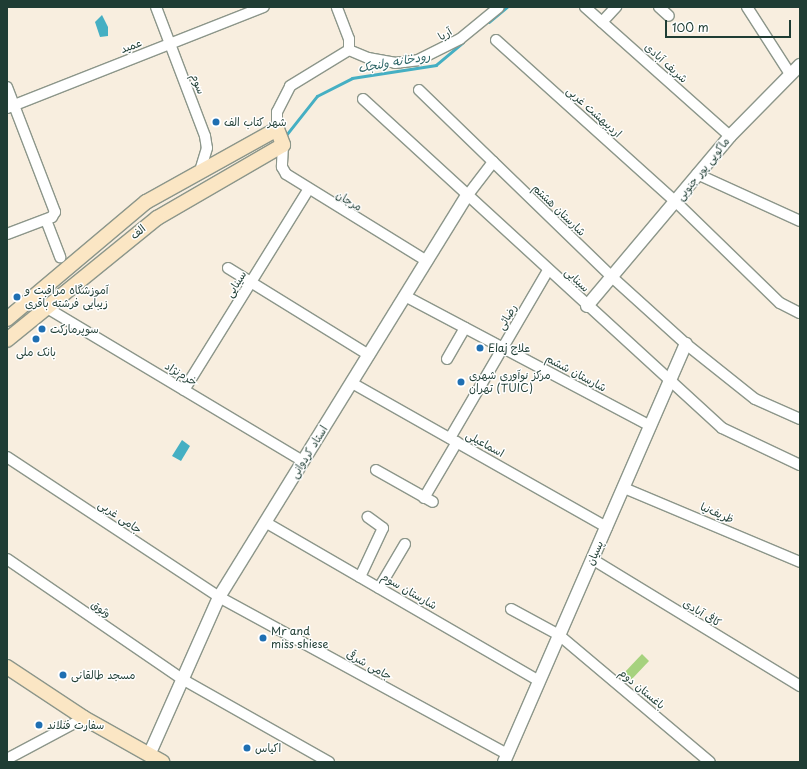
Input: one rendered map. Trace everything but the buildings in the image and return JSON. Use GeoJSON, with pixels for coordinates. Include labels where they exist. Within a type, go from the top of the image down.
{"type":"FeatureCollection","features":[{"type":"Feature","properties":{"kind":"main road","name":"الف"},"geometry":{"type":"LineString","coordinates":[[7,319],[125,218],[200,171],[277,129]]}},
{"type":"Feature","properties":{"kind":"main road"},"geometry":{"type":"LineString","coordinates":[[277,129],[283,145]]}},
{"type":"Feature","properties":{"kind":"main road","name":"الف"},"geometry":{"type":"LineString","coordinates":[[7,340],[157,218],[283,145]]}},
{"type":"Feature","properties":{"kind":"main road"},"geometry":{"type":"LineString","coordinates":[[7,666],[79,720]]}},
{"type":"Feature","properties":{"kind":"main road"},"geometry":{"type":"LineString","coordinates":[[7,677],[148,759],[162,762]]}},
{"type":"Feature","properties":{"kind":"street","name":"سوم"},"geometry":{"type":"LineString","coordinates":[[156,7],[205,136],[206,156],[200,171]]}},
{"type":"Feature","properties":{"kind":"street","name":"عمید"},"geometry":{"type":"LineString","coordinates":[[11,107],[264,7]]}},
{"type":"Feature","properties":{"kind":"street"},"geometry":{"type":"LineString","coordinates":[[277,129],[277,112],[290,86],[349,50],[349,39],[337,7]]}},
{"type":"Feature","properties":{"kind":"street","name":"آریا"},"geometry":{"type":"LineString","coordinates":[[349,50],[368,58],[395,63],[418,60],[460,39],[499,7]]}},
{"type":"Feature","properties":{"kind":"street","name":"شریف آبادی"},"geometry":{"type":"LineString","coordinates":[[585,7],[730,136]]}},
{"type":"Feature","properties":{"kind":"street"},"geometry":{"type":"LineString","coordinates":[[602,22],[616,7]]}},
{"type":"Feature","properties":{"kind":"street"},"geometry":{"type":"LineString","coordinates":[[659,7],[669,16]]}},
{"type":"Feature","properties":{"kind":"street"},"geometry":{"type":"LineString","coordinates":[[747,7],[790,74]]}},
{"type":"Feature","properties":{"kind":"street","name":"اردیبهشت غربی"},"geometry":{"type":"LineString","coordinates":[[496,40],[676,202],[780,303],[800,313]]}},
{"type":"Feature","properties":{"kind":"street","name":"ماکویی‌ پور جنوبی"},"geometry":{"type":"LineString","coordinates":[[587,306],[613,278],[676,202],[697,174],[730,136],[800,65]]}},
{"type":"Feature","properties":{"kind":"street"},"geometry":{"type":"LineString","coordinates":[[7,87],[11,107],[55,212],[46,220],[7,234]]}},
{"type":"Feature","properties":{"kind":"street","name":"شارستان هشتم"},"geometry":{"type":"LineString","coordinates":[[419,90],[613,278],[686,344],[754,399],[800,420]]}},
{"type":"Feature","properties":{"kind":"street","name":"سینایی"},"geometry":{"type":"LineString","coordinates":[[363,99],[587,306],[722,428],[800,466]]}},
{"type":"Feature","properties":{"kind":"street","name":"مرجان"},"geometry":{"type":"LineString","coordinates":[[283,145],[282,167],[286,174],[308,190],[427,261]]}},
{"type":"Feature","properties":{"kind":"street","name":"استاد کردوانی"},"geometry":{"type":"LineString","coordinates":[[148,759],[219,597],[467,196],[493,162]]}},
{"type":"Feature","properties":{"kind":"street"},"geometry":{"type":"LineString","coordinates":[[697,174],[800,221]]}},
{"type":"Feature","properties":{"kind":"street","name":"سینایی"},"geometry":{"type":"LineString","coordinates":[[184,390],[308,190]]}},
{"type":"Feature","properties":{"kind":"street"},"geometry":{"type":"LineString","coordinates":[[46,220],[60,257]]}},
{"type":"Feature","properties":{"kind":"street"},"geometry":{"type":"LineString","coordinates":[[228,268],[369,355]]}},
{"type":"Feature","properties":{"kind":"street","name":"رضائی"},"geometry":{"type":"LineString","coordinates":[[376,470],[428,500],[454,440],[503,348],[548,270]]}},
{"type":"Feature","properties":{"kind":"street","name":"شارستان ششم"},"geometry":{"type":"LineString","coordinates":[[405,296],[650,426]]}},
{"type":"Feature","properties":{"kind":"street","name":"خرم‌نژاد"},"geometry":{"type":"LineString","coordinates":[[48,308],[303,461]]}},
{"type":"Feature","properties":{"kind":"street"},"geometry":{"type":"LineString","coordinates":[[447,359],[465,328]]}},
{"type":"Feature","properties":{"kind":"street","name":"پسیان"},"geometry":{"type":"LineString","coordinates":[[506,758],[686,344]]}},
{"type":"Feature","properties":{"kind":"street","name":"اسماعیلی"},"geometry":{"type":"LineString","coordinates":[[352,383],[607,527]]}},
{"type":"Feature","properties":{"kind":"street","name":"جامی غربی"},"geometry":{"type":"LineString","coordinates":[[7,457],[219,597]]}},
{"type":"Feature","properties":{"kind":"street","name":"ظریف‌نیا"},"geometry":{"type":"LineString","coordinates":[[624,488],[800,562]]}},
{"type":"Feature","properties":{"kind":"street"},"geometry":{"type":"LineString","coordinates":[[360,577],[383,528],[368,517]]}},
{"type":"Feature","properties":{"kind":"street","name":"شارستان سوم"},"geometry":{"type":"LineString","coordinates":[[266,522],[540,681]]}},
{"type":"Feature","properties":{"kind":"street"},"geometry":{"type":"LineString","coordinates":[[379,588],[405,544]]}},
{"type":"Feature","properties":{"kind":"street","name":"وثوق"},"geometry":{"type":"LineString","coordinates":[[7,559],[182,679],[329,762]]}},
{"type":"Feature","properties":{"kind":"street","name":"کافی آبادی"},"geometry":{"type":"LineString","coordinates":[[592,559],[800,686]]}},
{"type":"Feature","properties":{"kind":"street","name":"جامی شرقی"},"geometry":{"type":"LineString","coordinates":[[219,597],[506,758]]}},
{"type":"Feature","properties":{"kind":"street","name":"باغستان دوم"},"geometry":{"type":"LineString","coordinates":[[511,609],[560,635],[710,762]]}},
{"type":"Feature","properties":{"kind":"street"},"geometry":{"type":"LineString","coordinates":[[7,759],[79,720]]}},
{"type":"Feature","properties":{"kind":"green space"},"geometry":{"type":"Polygon","coordinates":[[[642,654],[649,661],[631,680],[624,673],[642,654]]]}},
{"type":"Feature","properties":{"kind":"water"},"geometry":{"type":"Polygon","coordinates":[[[102,15],[108,27],[108,36],[100,37],[95,22],[102,15]]]}},
{"type":"Feature","properties":{"kind":"water"},"geometry":{"type":"Polygon","coordinates":[[[182,440],[190,446],[181,461],[172,456],[182,440]]]}},
{"type":"Feature","properties":{"kind":"waterway","name":"رودخانه ولنجک"},"geometry":{"type":"LineString","coordinates":[[489,22],[507,7]]}},
{"type":"Feature","properties":{"kind":"waterway","name":"رودخانه ولنجک"},"geometry":{"type":"LineString","coordinates":[[287,134],[317,96],[352,78],[436,65],[463,42]]}},
{"type":"Feature","properties":{"kind":"place","name":"شهر کتاب الف"},"geometry":{"type":"Point","coordinates":[216,122]}},
{"type":"Feature","properties":{"kind":"place","name":"آموزشگاه مراقبت و زیبایی فرشته باقری"},"geometry":{"type":"Point","coordinates":[17,297]}},
{"type":"Feature","properties":{"kind":"place","name":"سوپرمارکت"},"geometry":{"type":"Point","coordinates":[42,329]}},
{"type":"Feature","properties":{"kind":"place","name":"بانک ملی"},"geometry":{"type":"Point","coordinates":[36,339]}},
{"type":"Feature","properties":{"kind":"place","name":"Elaj علاج"},"geometry":{"type":"Point","coordinates":[480,348]}},
{"type":"Feature","properties":{"kind":"place","name":"مرکز نوآوری شهری تهران (TUIC)"},"geometry":{"type":"Point","coordinates":[461,382]}},
{"type":"Feature","properties":{"kind":"place","name":"Mr and miss shiese"},"geometry":{"type":"Point","coordinates":[263,638]}},
{"type":"Feature","properties":{"kind":"place","name":"مسجد طالقانی"},"geometry":{"type":"Point","coordinates":[63,675]}},
{"type":"Feature","properties":{"kind":"place","name":"سفارت فنلاند"},"geometry":{"type":"Point","coordinates":[39,725]}},
{"type":"Feature","properties":{"kind":"place","name":"اکیاس"},"geometry":{"type":"Point","coordinates":[247,748]}}]}
